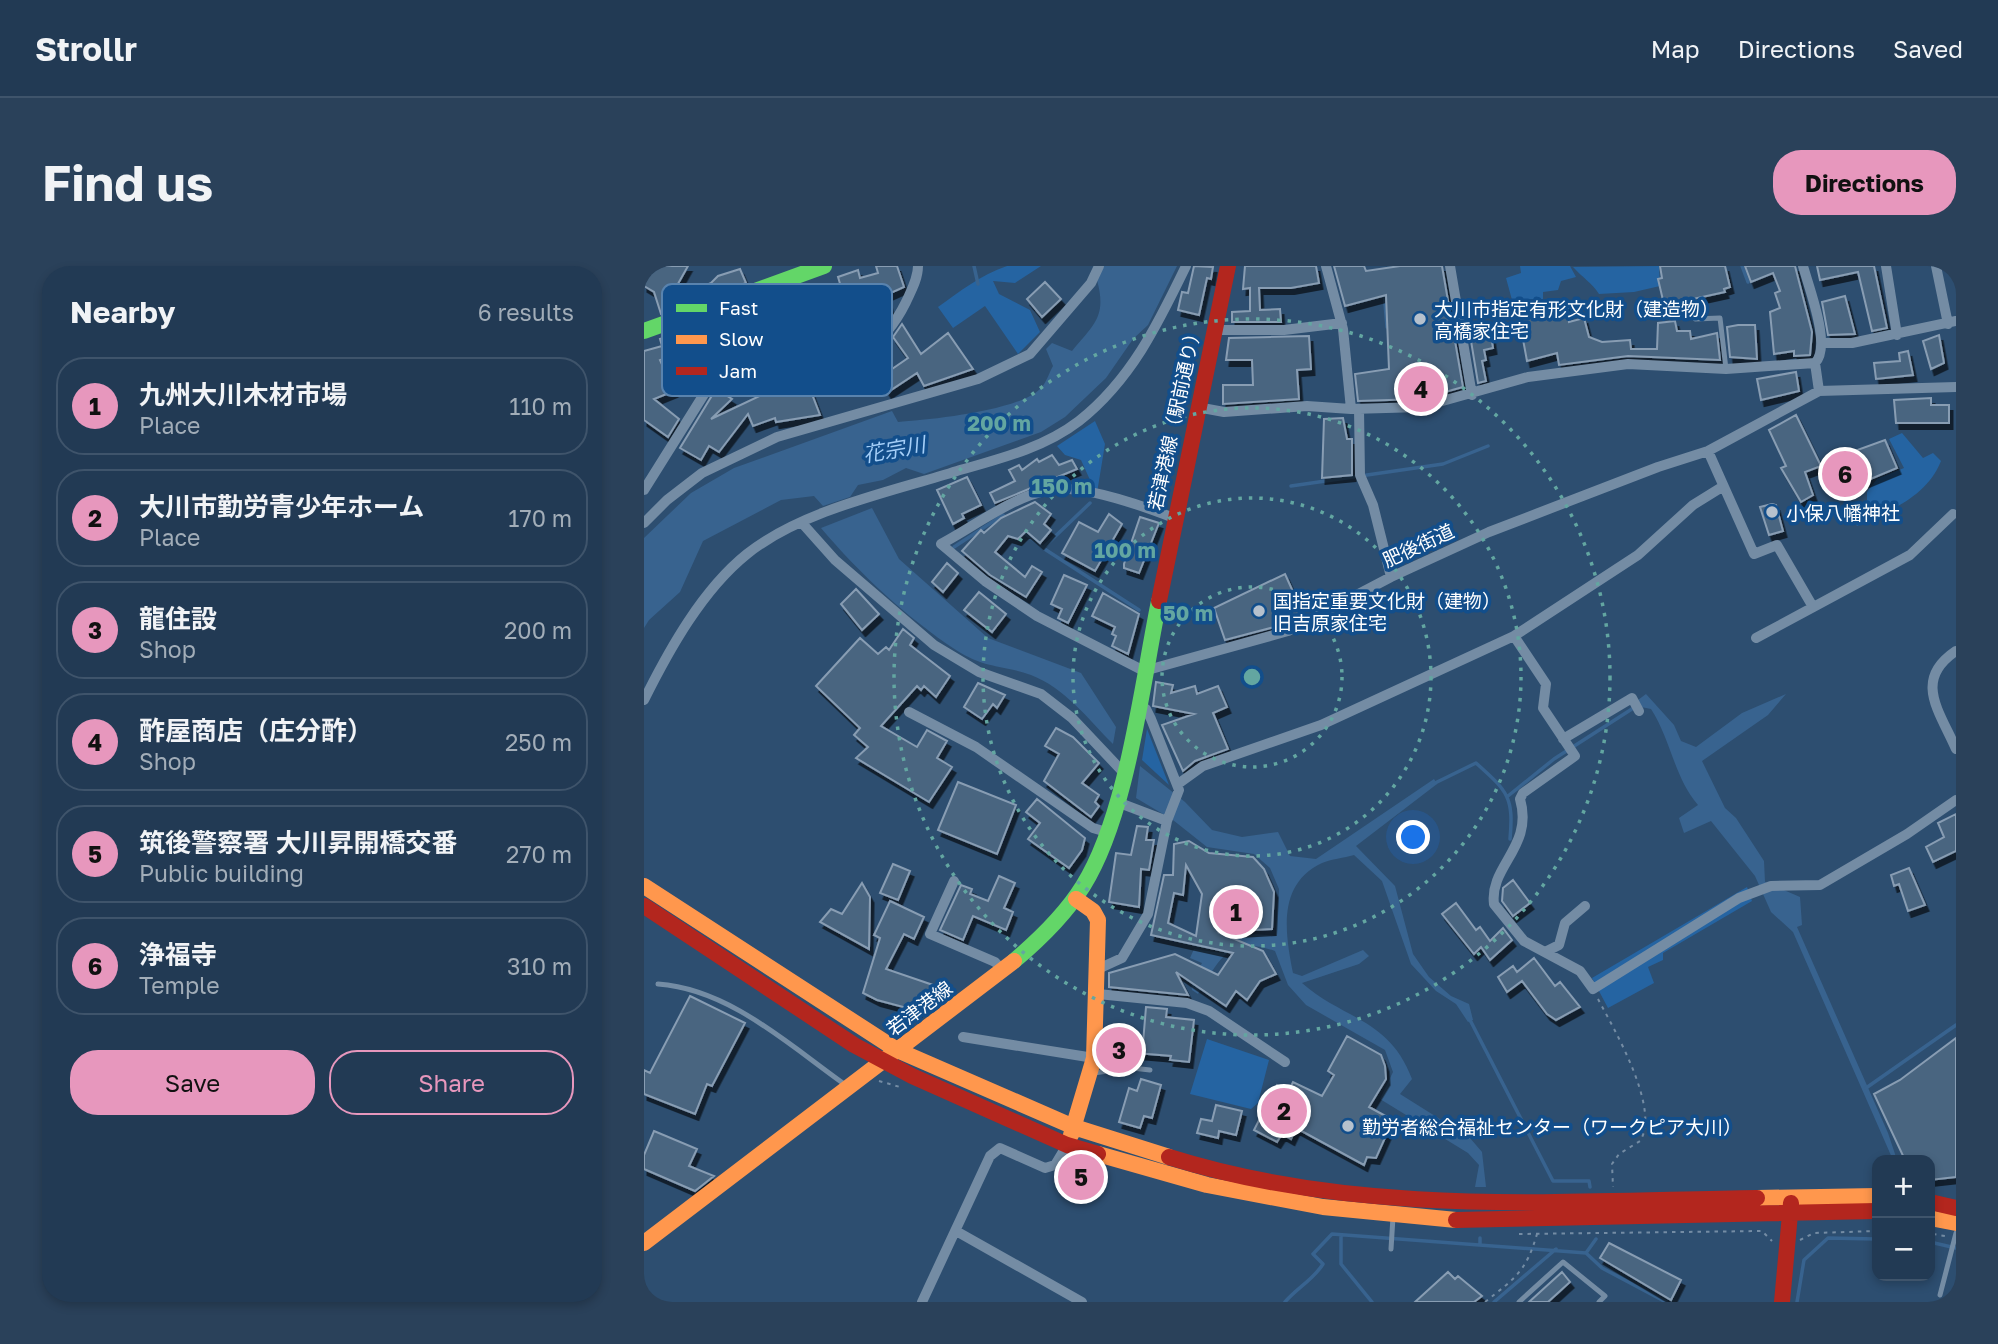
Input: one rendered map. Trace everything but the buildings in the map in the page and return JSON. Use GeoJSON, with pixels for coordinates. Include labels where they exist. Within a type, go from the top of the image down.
{"type":"FeatureCollection","features":[{"type":"Feature","properties":{"kind":"street"},"geometry":{"type":"LineString","coordinates":[[774,284],[824,266]]}},
{"type":"Feature","properties":{"kind":"street"},"geometry":{"type":"LineString","coordinates":[[892,327],[913,289],[918,266]]}},
{"type":"Feature","properties":{"kind":"street"},"geometry":{"type":"LineString","coordinates":[[644,523],[667,500],[702,473],[777,438],[978,379],[1030,354],[1091,283],[1099,266]]}},
{"type":"Feature","properties":{"kind":"street"},"geometry":{"type":"LineString","coordinates":[[644,700],[688,625],[715,587],[746,555],[780,532],[840,508],[1010,455],[1051,439],[1079,421],[1135,363],[1153,335],[1186,266]]}},
{"type":"Feature","properties":{"kind":"street","name":"若津港線（駅前通り）"},"geometry":{"type":"LineString","coordinates":[[1130,741],[1228,266]]}},
{"type":"Feature","properties":{"kind":"street"},"geometry":{"type":"LineString","coordinates":[[1326,266],[1342,323],[1355,410],[1361,477],[1373,505],[1391,576]]}},
{"type":"Feature","properties":{"kind":"street"},"geometry":{"type":"LineString","coordinates":[[1450,266],[1472,395]]}},
{"type":"Feature","properties":{"kind":"street"},"geometry":{"type":"LineString","coordinates":[[1197,407],[1224,412],[1307,406],[1355,410],[1421,407],[1472,395],[1528,377],[1628,364],[1726,369],[1815,363],[1821,358],[1823,344],[1803,266]]}},
{"type":"Feature","properties":{"kind":"street"},"geometry":{"type":"LineString","coordinates":[[1885,266],[1896,335]]}},
{"type":"Feature","properties":{"kind":"street"},"geometry":{"type":"LineString","coordinates":[[1823,344],[1896,335],[1952,322],[1936,266]]}},
{"type":"Feature","properties":{"kind":"street"},"geometry":{"type":"LineString","coordinates":[[1214,330],[1284,330],[1342,323]]}},
{"type":"Feature","properties":{"kind":"street"},"geometry":{"type":"LineString","coordinates":[[644,331],[662,324]]}},
{"type":"Feature","properties":{"kind":"street"},"geometry":{"type":"LineString","coordinates":[[1815,363],[1819,391],[1956,387]]}},
{"type":"Feature","properties":{"kind":"street","name":"肥後街道"},"geometry":{"type":"LineString","coordinates":[[1144,671],[1288,631],[1391,576],[1489,532],[1658,467],[1708,451],[1819,391]]}},
{"type":"Feature","properties":{"kind":"street"},"geometry":{"type":"LineString","coordinates":[[644,490],[703,396]]}},
{"type":"Feature","properties":{"kind":"street"},"geometry":{"type":"LineString","coordinates":[[1708,451],[1754,554],[1777,545],[1813,607]]}},
{"type":"Feature","properties":{"kind":"street"},"geometry":{"type":"LineString","coordinates":[[1098,969],[1122,958],[1148,914],[1167,821],[1178,787],[1203,766],[1321,725],[1514,636],[1638,555],[1693,505],[1722,487]]}},
{"type":"Feature","properties":{"kind":"street"},"geometry":{"type":"LineString","coordinates":[[1144,671],[1037,616],[985,581],[941,544],[1002,509],[1048,490],[1073,488],[1174,518]]}},
{"type":"Feature","properties":{"kind":"street"},"geometry":{"type":"LineString","coordinates":[[1756,638],[1910,555],[1953,514]]}},
{"type":"Feature","properties":{"kind":"street"},"geometry":{"type":"LineString","coordinates":[[802,523],[835,559],[934,645],[979,672],[1041,694],[1072,718],[1125,768]]}},
{"type":"Feature","properties":{"kind":"street"},"geometry":{"type":"LineString","coordinates":[[1514,636],[1546,684],[1543,708],[1575,756],[1523,793],[1520,799],[1525,818],[1522,832],[1493,894],[1500,913],[1524,941],[1580,971],[1593,989],[1739,898],[1765,888],[1820,885],[1907,834],[1956,800]]}},
{"type":"Feature","properties":{"kind":"street"},"geometry":{"type":"LineString","coordinates":[[1956,651],[1937,665],[1931,677],[1934,695],[1956,749]]}},
{"type":"Feature","properties":{"kind":"street"},"geometry":{"type":"LineString","coordinates":[[1565,741],[1632,698],[1637,708]]}},
{"type":"Feature","properties":{"kind":"street"},"geometry":{"type":"LineString","coordinates":[[1138,706],[1146,709],[1151,719],[1178,787]]}},
{"type":"Feature","properties":{"kind":"street"},"geometry":{"type":"LineString","coordinates":[[909,712],[976,747],[1093,828],[1110,833]]}},
{"type":"Feature","properties":{"kind":"street","name":"若津港線"},"geometry":{"type":"LineString","coordinates":[[644,1244],[1003,971],[1044,936],[1089,880],[1110,833],[1130,741]]}},
{"type":"Feature","properties":{"kind":"street"},"geometry":{"type":"LineString","coordinates":[[1117,802],[1167,821]]}},
{"type":"Feature","properties":{"kind":"street"},"geometry":{"type":"LineString","coordinates":[[954,881],[930,934],[995,962],[1003,971]]}},
{"type":"Feature","properties":{"kind":"street"},"geometry":{"type":"LineString","coordinates":[[644,886],[891,1055],[962,1100],[1067,1145],[1258,1196],[1394,1207],[1618,1201],[1791,1205],[1872,1211]]}},
{"type":"Feature","properties":{"kind":"street"},"geometry":{"type":"LineString","coordinates":[[922,1302],[990,1156],[1000,1148],[1045,1168],[1055,1165],[1074,1127],[1092,1065],[1098,994],[1098,920],[1093,911],[1076,899]]}},
{"type":"Feature","properties":{"kind":"street"},"geometry":{"type":"LineString","coordinates":[[644,906],[854,1045],[891,1055],[1074,1127],[1211,1170],[1394,1207],[1494,1221],[1791,1205],[1872,1197]]}},
{"type":"Feature","properties":{"kind":"street"},"geometry":{"type":"LineString","coordinates":[[1545,952],[1559,944],[1565,923],[1585,906]]}},
{"type":"Feature","properties":{"kind":"street"},"geometry":{"type":"LineString","coordinates":[[1098,994],[1187,1003],[1209,1011],[1285,1062]]}},
{"type":"Feature","properties":{"kind":"street"},"geometry":{"type":"LineString","coordinates":[[963,1037],[1092,1065]]}},
{"type":"Feature","properties":{"kind":"street"},"geometry":{"type":"LineString","coordinates":[[1935,1203],[1956,1208]]}},
{"type":"Feature","properties":{"kind":"street"},"geometry":{"type":"LineString","coordinates":[[1782,1302],[1791,1205]]}},
{"type":"Feature","properties":{"kind":"street"},"geometry":{"type":"LineString","coordinates":[[1935,1221],[1955,1235]]}},
{"type":"Feature","properties":{"kind":"street"},"geometry":{"type":"LineString","coordinates":[[956,1231],[1082,1302]]}},
{"type":"Feature","properties":{"kind":"lane"},"geometry":{"type":"LineString","coordinates":[[1695,318],[1720,318],[1726,369]]}},
{"type":"Feature","properties":{"kind":"lane"},"geometry":{"type":"LineString","coordinates":[[658,984],[697,990],[734,1007],[848,1087]]}},
{"type":"Feature","properties":{"kind":"lane"},"geometry":{"type":"LineString","coordinates":[[1092,1065],[1150,1070]]}},
{"type":"Feature","properties":{"kind":"lane"},"geometry":{"type":"LineString","coordinates":[[1391,1246],[1394,1207]]}},
{"type":"Feature","properties":{"kind":"lane"},"geometry":{"type":"LineString","coordinates":[[1940,1295],[1955,1235]]}},
{"type":"Feature","properties":{"kind":"lane"},"geometry":{"type":"LineString","coordinates":[[1519,1302],[1563,1262],[1610,1302]]}},
{"type":"Feature","properties":{"kind":"lane"},"geometry":{"type":"LineString","coordinates":[[1599,1302],[1605,1296]]}},
{"type":"Feature","properties":{"kind":"path"},"geometry":{"type":"LineString","coordinates":[[1593,989],[1638,1074],[1644,1127],[1640,1141],[1619,1154],[1612,1164],[1610,1175],[1618,1201]]}},
{"type":"Feature","properties":{"kind":"path"},"geometry":{"type":"LineString","coordinates":[[1510,1233],[1762,1231],[1770,1241],[1777,1241]]}},
{"type":"Feature","properties":{"kind":"path"},"geometry":{"type":"LineString","coordinates":[[1800,1240],[1814,1233],[1872,1231]]}},
{"type":"Feature","properties":{"kind":"path"},"geometry":{"type":"LineString","coordinates":[[1935,1233],[1955,1235]]}},
{"type":"Feature","properties":{"kind":"path"},"geometry":{"type":"LineString","coordinates":[[1485,1302],[1516,1277],[1529,1261],[1537,1234]]}},
{"type":"Feature","properties":{"kind":"shaded area"},"geometry":{"type":"Polygon","coordinates":[[[1007,266],[1041,266],[1015,283],[993,281],[999,294],[1030,310],[1040,332],[1018,354],[985,306],[953,328],[938,307],[979,279],[1007,266]]]}},
{"type":"Feature","properties":{"kind":"shaded area"},"geometry":{"type":"Polygon","coordinates":[[[1520,266],[1570,266],[1576,277],[1561,281],[1558,290],[1543,292],[1543,299],[1512,300],[1506,278],[1521,273],[1520,266]]]}},
{"type":"Feature","properties":{"kind":"shaded area"},"geometry":{"type":"Polygon","coordinates":[[[1659,266],[1660,286],[1634,292],[1599,294],[1573,267],[1659,266]]]}},
{"type":"Feature","properties":{"kind":"shaded area"},"geometry":{"type":"Polygon","coordinates":[[[1095,421],[1105,444],[1097,493],[1085,489],[1090,480],[1081,460],[1065,455],[1057,446],[1095,421]]]}},
{"type":"Feature","properties":{"kind":"shaded area"},"geometry":{"type":"Polygon","coordinates":[[[1902,433],[1923,458],[1933,453],[1941,461],[1917,494],[1857,526],[1849,512],[1867,501],[1867,492],[1877,479],[1904,468],[1889,439],[1902,433]]]}},
{"type":"Feature","properties":{"kind":"shaded area"},"geometry":{"type":"Polygon","coordinates":[[[1147,729],[1169,785],[1142,760],[1147,729]]]}},
{"type":"Feature","properties":{"kind":"shaded area"},"geometry":{"type":"Polygon","coordinates":[[[1747,887],[1752,901],[1663,953],[1663,960],[1648,967],[1654,983],[1608,1008],[1592,978],[1747,887]]]}},
{"type":"Feature","properties":{"kind":"shaded area"},"geometry":{"type":"Polygon","coordinates":[[[1207,1039],[1269,1060],[1258,1103],[1251,1109],[1190,1094],[1207,1039]]]}},
{"type":"Feature","properties":{"kind":"water","name":"花宗川"},"geometry":{"type":"Polygon","coordinates":[[[1104,266],[1177,266],[1148,325],[1133,339],[1106,378],[1065,417],[1041,432],[924,474],[906,468],[883,480],[858,485],[850,497],[823,506],[814,496],[781,500],[703,541],[680,592],[649,620],[644,628],[644,538],[691,493],[734,468],[892,411],[898,422],[930,419],[994,409],[1029,397],[1042,387],[1053,366],[1046,349],[1052,343],[1072,351],[1096,319],[1100,303],[1097,280],[1104,266]]]}},
{"type":"Feature","properties":{"kind":"water"},"geometry":{"type":"Polygon","coordinates":[[[872,508],[899,559],[988,638],[1081,673],[1116,727],[1113,744],[1055,688],[1031,675],[976,661],[937,637],[884,594],[821,528],[872,508]]]}},
{"type":"Feature","properties":{"kind":"water"},"geometry":{"type":"Polygon","coordinates":[[[1646,694],[1674,725],[1681,741],[1696,747],[1742,713],[1786,694],[1768,715],[1702,761],[1725,808],[1736,818],[1764,861],[1765,882],[1800,897],[1802,925],[1797,927],[1895,1155],[1891,1155],[1793,932],[1771,912],[1755,876],[1711,821],[1684,833],[1679,818],[1698,805],[1683,783],[1658,721],[1651,709],[1641,707],[1638,700],[1646,694]]]}},
{"type":"Feature","properties":{"kind":"water"},"geometry":{"type":"Polygon","coordinates":[[[1140,766],[1185,802],[1212,830],[1242,837],[1278,832],[1290,856],[1316,859],[1434,779],[1437,784],[1356,846],[1395,886],[1413,954],[1429,977],[1451,996],[1469,1004],[1473,1020],[1468,1022],[1456,1004],[1436,991],[1411,964],[1382,881],[1354,855],[1322,863],[1297,883],[1288,911],[1288,942],[1293,973],[1302,976],[1363,950],[1369,956],[1359,964],[1302,983],[1364,1022],[1391,1043],[1412,1079],[1400,1094],[1470,1138],[1482,1152],[1486,1187],[1475,1187],[1479,1165],[1468,1153],[1380,1099],[1393,1072],[1385,1050],[1306,1005],[1288,985],[1275,951],[1247,946],[1236,948],[1220,960],[1198,994],[1192,990],[1191,984],[1202,963],[1190,958],[1194,949],[1222,953],[1235,938],[1255,934],[1277,936],[1279,889],[1270,868],[1254,854],[1207,847],[1173,820],[1136,798],[1140,766]]]}},
{"type":"Feature","properties":{"kind":"waterway"},"geometry":{"type":"LineString","coordinates":[[974,266],[978,284]]}},
{"type":"Feature","properties":{"kind":"waterway"},"geometry":{"type":"LineString","coordinates":[[1742,266],[1748,282]]}},
{"type":"Feature","properties":{"kind":"waterway"},"geometry":{"type":"LineString","coordinates":[[1384,291],[1387,327]]}},
{"type":"Feature","properties":{"kind":"waterway"},"geometry":{"type":"LineString","coordinates":[[1291,486],[1443,464],[1488,446]]}},
{"type":"Feature","properties":{"kind":"waterway"},"geometry":{"type":"LineString","coordinates":[[1043,548],[1090,503]]}},
{"type":"Feature","properties":{"kind":"waterway"},"geometry":{"type":"LineString","coordinates":[[954,547],[1003,515],[1008,519]]}},
{"type":"Feature","properties":{"kind":"waterway"},"geometry":{"type":"LineString","coordinates":[[1022,531],[1043,548],[1139,610]]}},
{"type":"Feature","properties":{"kind":"waterway"},"geometry":{"type":"LineString","coordinates":[[1508,796],[1554,759],[1635,707]]}},
{"type":"Feature","properties":{"kind":"waterway"},"geometry":{"type":"LineString","coordinates":[[1433,784],[1476,763],[1506,795],[1511,813],[1510,839]]}},
{"type":"Feature","properties":{"kind":"waterway"},"geometry":{"type":"LineString","coordinates":[[1469,1018],[1553,1181],[1589,1181],[1590,1187]]}},
{"type":"Feature","properties":{"kind":"waterway"},"geometry":{"type":"LineString","coordinates":[[1866,1088],[1956,1025]]}},
{"type":"Feature","properties":{"kind":"waterway"},"geometry":{"type":"LineString","coordinates":[[1285,1302],[1323,1264],[1313,1254],[1332,1234],[1586,1253],[1602,1268],[1666,1302]]}},
{"type":"Feature","properties":{"kind":"waterway"},"geometry":{"type":"LineString","coordinates":[[1341,1235],[1341,1264],[1372,1302]]}},
{"type":"Feature","properties":{"kind":"waterway"},"geometry":{"type":"LineString","coordinates":[[1480,1238],[1480,1245]]}},
{"type":"Feature","properties":{"kind":"waterway"},"geometry":{"type":"LineString","coordinates":[[1797,1302],[1804,1260],[1828,1238],[1872,1239]]}},
{"type":"Feature","properties":{"kind":"waterway"},"geometry":{"type":"LineString","coordinates":[[1586,1253],[1596,1239]]}},
{"type":"Feature","properties":{"kind":"waterway"},"geometry":{"type":"LineString","coordinates":[[1935,1243],[1956,1248]]}},
{"type":"Feature","properties":{"kind":"waterway"},"geometry":{"type":"LineString","coordinates":[[1494,1302],[1556,1249]]}},
{"type":"Feature","properties":{"kind":"traffic: fast"},"geometry":{"type":"LineString","coordinates":[[774,284],[824,266]]}},
{"type":"Feature","properties":{"kind":"traffic: fast"},"geometry":{"type":"LineString","coordinates":[[644,331],[662,324]]}},
{"type":"Feature","properties":{"kind":"traffic: fast"},"geometry":{"type":"LineString","coordinates":[[1014,961],[1060,917],[1083,886],[1098,857],[1122,787],[1159,601]]}},
{"type":"Feature","properties":{"kind":"traffic: slow"},"geometry":{"type":"LineString","coordinates":[[644,886],[897,1050],[1074,1127],[1169,1157]]}},
{"type":"Feature","properties":{"kind":"traffic: slow"},"geometry":{"type":"LineString","coordinates":[[1071,1135],[1094,1058],[1098,920],[1093,911],[1076,899]]}},
{"type":"Feature","properties":{"kind":"traffic: slow"},"geometry":{"type":"LineString","coordinates":[[644,1243],[1014,961]]}},
{"type":"Feature","properties":{"kind":"traffic: slow"},"geometry":{"type":"LineString","coordinates":[[1098,1154],[1207,1185],[1323,1207],[1456,1220]]}},
{"type":"Feature","properties":{"kind":"traffic: slow"},"geometry":{"type":"LineString","coordinates":[[1757,1198],[1872,1196]]}},
{"type":"Feature","properties":{"kind":"traffic: slow"},"geometry":{"type":"LineString","coordinates":[[1935,1219],[1956,1223]]}},
{"type":"Feature","properties":{"kind":"traffic: jam"},"geometry":{"type":"LineString","coordinates":[[1159,601],[1228,266]]}},
{"type":"Feature","properties":{"kind":"traffic: jam"},"geometry":{"type":"LineString","coordinates":[[644,906],[854,1045],[912,1076],[1067,1145],[1098,1154]]}},
{"type":"Feature","properties":{"kind":"traffic: jam"},"geometry":{"type":"LineString","coordinates":[[1169,1157],[1241,1176],[1314,1189],[1387,1197],[1534,1202],[1757,1198]]}},
{"type":"Feature","properties":{"kind":"traffic: jam"},"geometry":{"type":"LineString","coordinates":[[1782,1302],[1791,1203]]}},
{"type":"Feature","properties":{"kind":"traffic: jam"},"geometry":{"type":"LineString","coordinates":[[1935,1203],[1956,1208]]}},
{"type":"Feature","properties":{"kind":"traffic: jam"},"geometry":{"type":"LineString","coordinates":[[1456,1220],[1872,1211]]}},
{"type":"Feature","properties":{"kind":"place","name":"大川市指定有形文化財（建造物） 高橋家住宅"},"geometry":{"type":"Point","coordinates":[1420,319]}},
{"type":"Feature","properties":{"kind":"place","name":"酢屋商店（庄分酢）"},"geometry":{"type":"Point","coordinates":[1421,389]}},
{"type":"Feature","properties":{"kind":"place","name":"浄福寺"},"geometry":{"type":"Point","coordinates":[1845,474]}},
{"type":"Feature","properties":{"kind":"place","name":"小保八幡神社"},"geometry":{"type":"Point","coordinates":[1772,512]}},
{"type":"Feature","properties":{"kind":"place","name":"国指定重要文化財（建物） 旧吉原家住宅"},"geometry":{"type":"Point","coordinates":[1259,611]}},
{"type":"Feature","properties":{"kind":"place","name":"九州大川木材市場"},"geometry":{"type":"Point","coordinates":[1236,912]}},
{"type":"Feature","properties":{"kind":"place","name":"龍住設"},"geometry":{"type":"Point","coordinates":[1119,1050]}},
{"type":"Feature","properties":{"kind":"place","name":"大川市勤労青少年ホーム"},"geometry":{"type":"Point","coordinates":[1284,1111]}},
{"type":"Feature","properties":{"kind":"place","name":"勤労者総合福祉センター（ワークピア大川）"},"geometry":{"type":"Point","coordinates":[1348,1126]}},
{"type":"Feature","properties":{"kind":"place","name":"筑後警察署 大川昇開橋交番"},"geometry":{"type":"Point","coordinates":[1081,1177]}}]}
